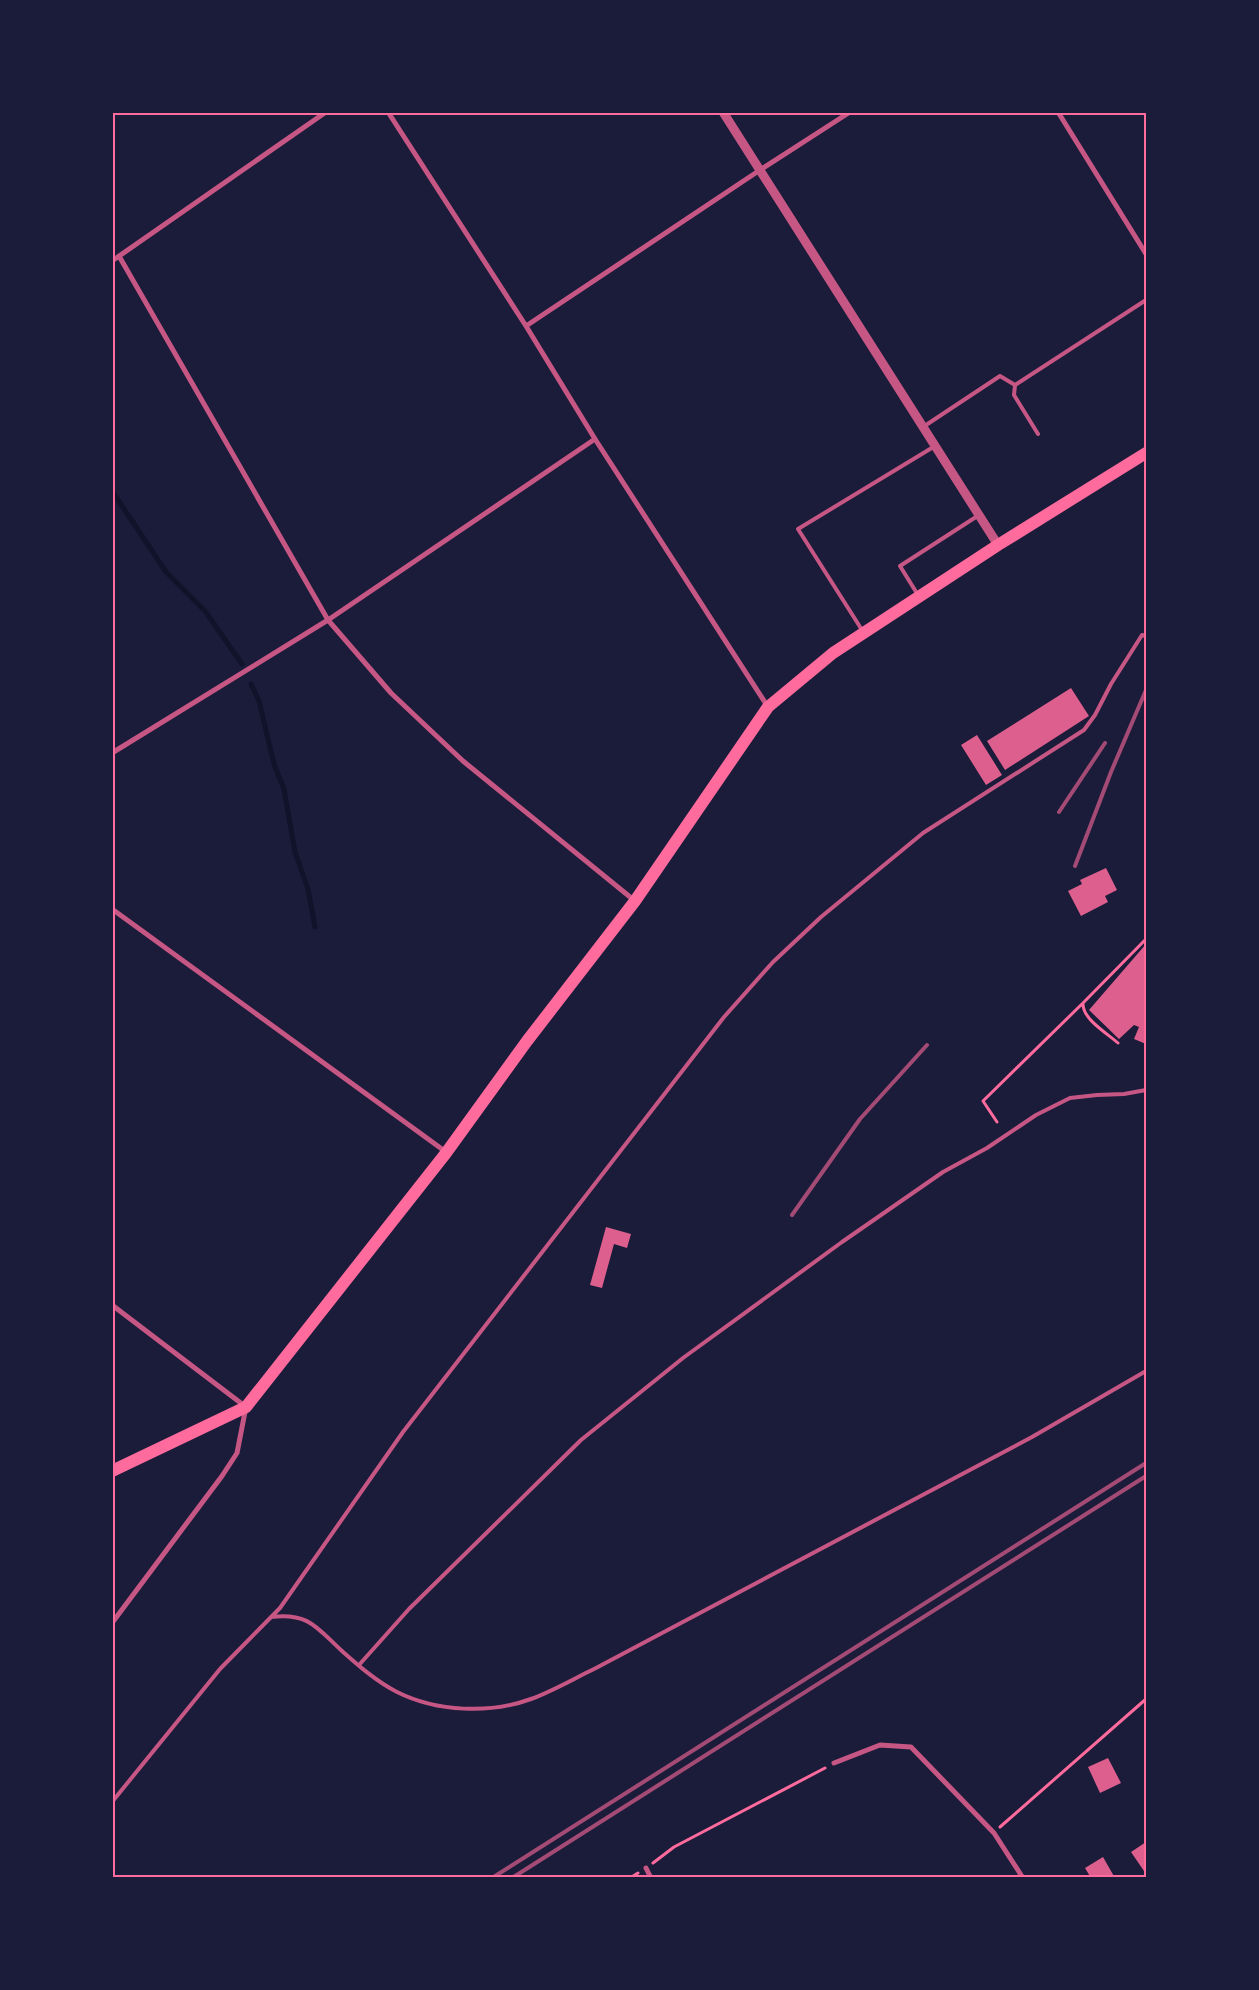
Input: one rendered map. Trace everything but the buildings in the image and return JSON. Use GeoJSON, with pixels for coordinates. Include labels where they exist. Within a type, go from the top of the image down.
{"type":"FeatureCollection","features":[{"type":"Feature","properties":{"kind":"main road"},"geometry":{"type":"LineString","coordinates":[[112,1470],[246,1407],[446,1153],[527,1041],[636,901],[768,708],[833,653],[864,632],[998,545],[1146,453]]}},
{"type":"Feature","properties":{"kind":"street"},"geometry":{"type":"LineString","coordinates":[[112,261],[326,112]]}},
{"type":"Feature","properties":{"kind":"street"},"geometry":{"type":"LineString","coordinates":[[388,112],[768,708]]}},
{"type":"Feature","properties":{"kind":"street"},"geometry":{"type":"LineString","coordinates":[[724,112],[998,545]]}},
{"type":"Feature","properties":{"kind":"street"},"geometry":{"type":"LineString","coordinates":[[526,326],[850,112]]}},
{"type":"Feature","properties":{"kind":"street"},"geometry":{"type":"LineString","coordinates":[[1058,112],[1146,254]]}},
{"type":"Feature","properties":{"kind":"street"},"geometry":{"type":"LineString","coordinates":[[120,256],[328,620],[391,694],[463,761],[636,901]]}},
{"type":"Feature","properties":{"kind":"street"},"geometry":{"type":"LineString","coordinates":[[112,753],[328,620],[595,438]]}},
{"type":"Feature","properties":{"kind":"street"},"geometry":{"type":"LineString","coordinates":[[112,909],[446,1153]]}},
{"type":"Feature","properties":{"kind":"street"},"geometry":{"type":"LineString","coordinates":[[112,1306],[246,1407],[237,1453],[222,1476],[112,1623]]}},
{"type":"Feature","properties":{"kind":"street"},"geometry":{"type":"LineString","coordinates":[[834,1763],[880,1745],[911,1747],[994,1833],[1023,1878]]}},
{"type":"Feature","properties":{"kind":"street"},"geometry":{"type":"LineString","coordinates":[[646,1868],[651,1878]]}},
{"type":"Feature","properties":{"kind":"lane"},"geometry":{"type":"LineString","coordinates":[[1015,385],[1146,300]]}},
{"type":"Feature","properties":{"kind":"lane"},"geometry":{"type":"LineString","coordinates":[[923,426],[1000,376],[1015,385]]}},
{"type":"Feature","properties":{"kind":"lane"},"geometry":{"type":"LineString","coordinates":[[1015,385],[1014,395],[1038,434]]}},
{"type":"Feature","properties":{"kind":"lane"},"geometry":{"type":"LineString","coordinates":[[864,632],[798,529],[935,446]]}},
{"type":"Feature","properties":{"kind":"lane"},"geometry":{"type":"LineString","coordinates":[[919,597],[900,566],[979,515]]}},
{"type":"Feature","properties":{"kind":"lane"},"geometry":{"type":"LineString","coordinates":[[112,1802],[220,1669],[280,1608],[409,1424],[724,1016],[773,962],[821,917],[924,832],[1084,730],[1095,715],[1142,635],[1146,636]]}},
{"type":"Feature","properties":{"kind":"lane"},"geometry":{"type":"LineString","coordinates":[[359,1665],[409,1609],[574,1446],[691,1353],[842,1242],[943,1172],[987,1148],[1036,1115],[1070,1098],[1124,1094],[1146,1090]]}},
{"type":"Feature","properties":{"kind":"lane"},"geometry":{"type":"LineString","coordinates":[[271,1617],[288,1615],[302,1618],[315,1626],[377,1680],[398,1693],[433,1704],[460,1709],[497,1708],[531,1699],[596,1668],[1032,1437],[1146,1371]]}},
{"type":"Feature","properties":{"kind":"path"},"geometry":{"type":"LineString","coordinates":[[997,1122],[983,1102],[1146,939]]}},
{"type":"Feature","properties":{"kind":"path"},"geometry":{"type":"LineString","coordinates":[[1083,1003],[1083,1010],[1087,1016],[1118,1043]]}},
{"type":"Feature","properties":{"kind":"path"},"geometry":{"type":"LineString","coordinates":[[994,1833],[1146,1699]]}},
{"type":"Feature","properties":{"kind":"path"},"geometry":{"type":"LineString","coordinates":[[630,1878],[674,1847],[834,1763]]}},
{"type":"Feature","properties":{"kind":"waterway"},"geometry":{"type":"LineString","coordinates":[[112,491],[166,572],[205,611],[242,664]]}},
{"type":"Feature","properties":{"kind":"waterway"},"geometry":{"type":"LineString","coordinates":[[251,684],[259,701],[274,764],[284,789],[295,852],[308,889],[315,927]]}},
{"type":"Feature","properties":{"kind":"railway"},"geometry":{"type":"LineString","coordinates":[[1075,866],[1111,772],[1146,690]]}},
{"type":"Feature","properties":{"kind":"railway"},"geometry":{"type":"LineString","coordinates":[[1059,812],[1105,743]]}},
{"type":"Feature","properties":{"kind":"railway"},"geometry":{"type":"LineString","coordinates":[[792,1215],[860,1119],[927,1045]]}},
{"type":"Feature","properties":{"kind":"railway"},"geometry":{"type":"LineString","coordinates":[[492,1878],[1146,1463]]}},
{"type":"Feature","properties":{"kind":"railway"},"geometry":{"type":"LineString","coordinates":[[512,1878],[1146,1476]]}}]}
